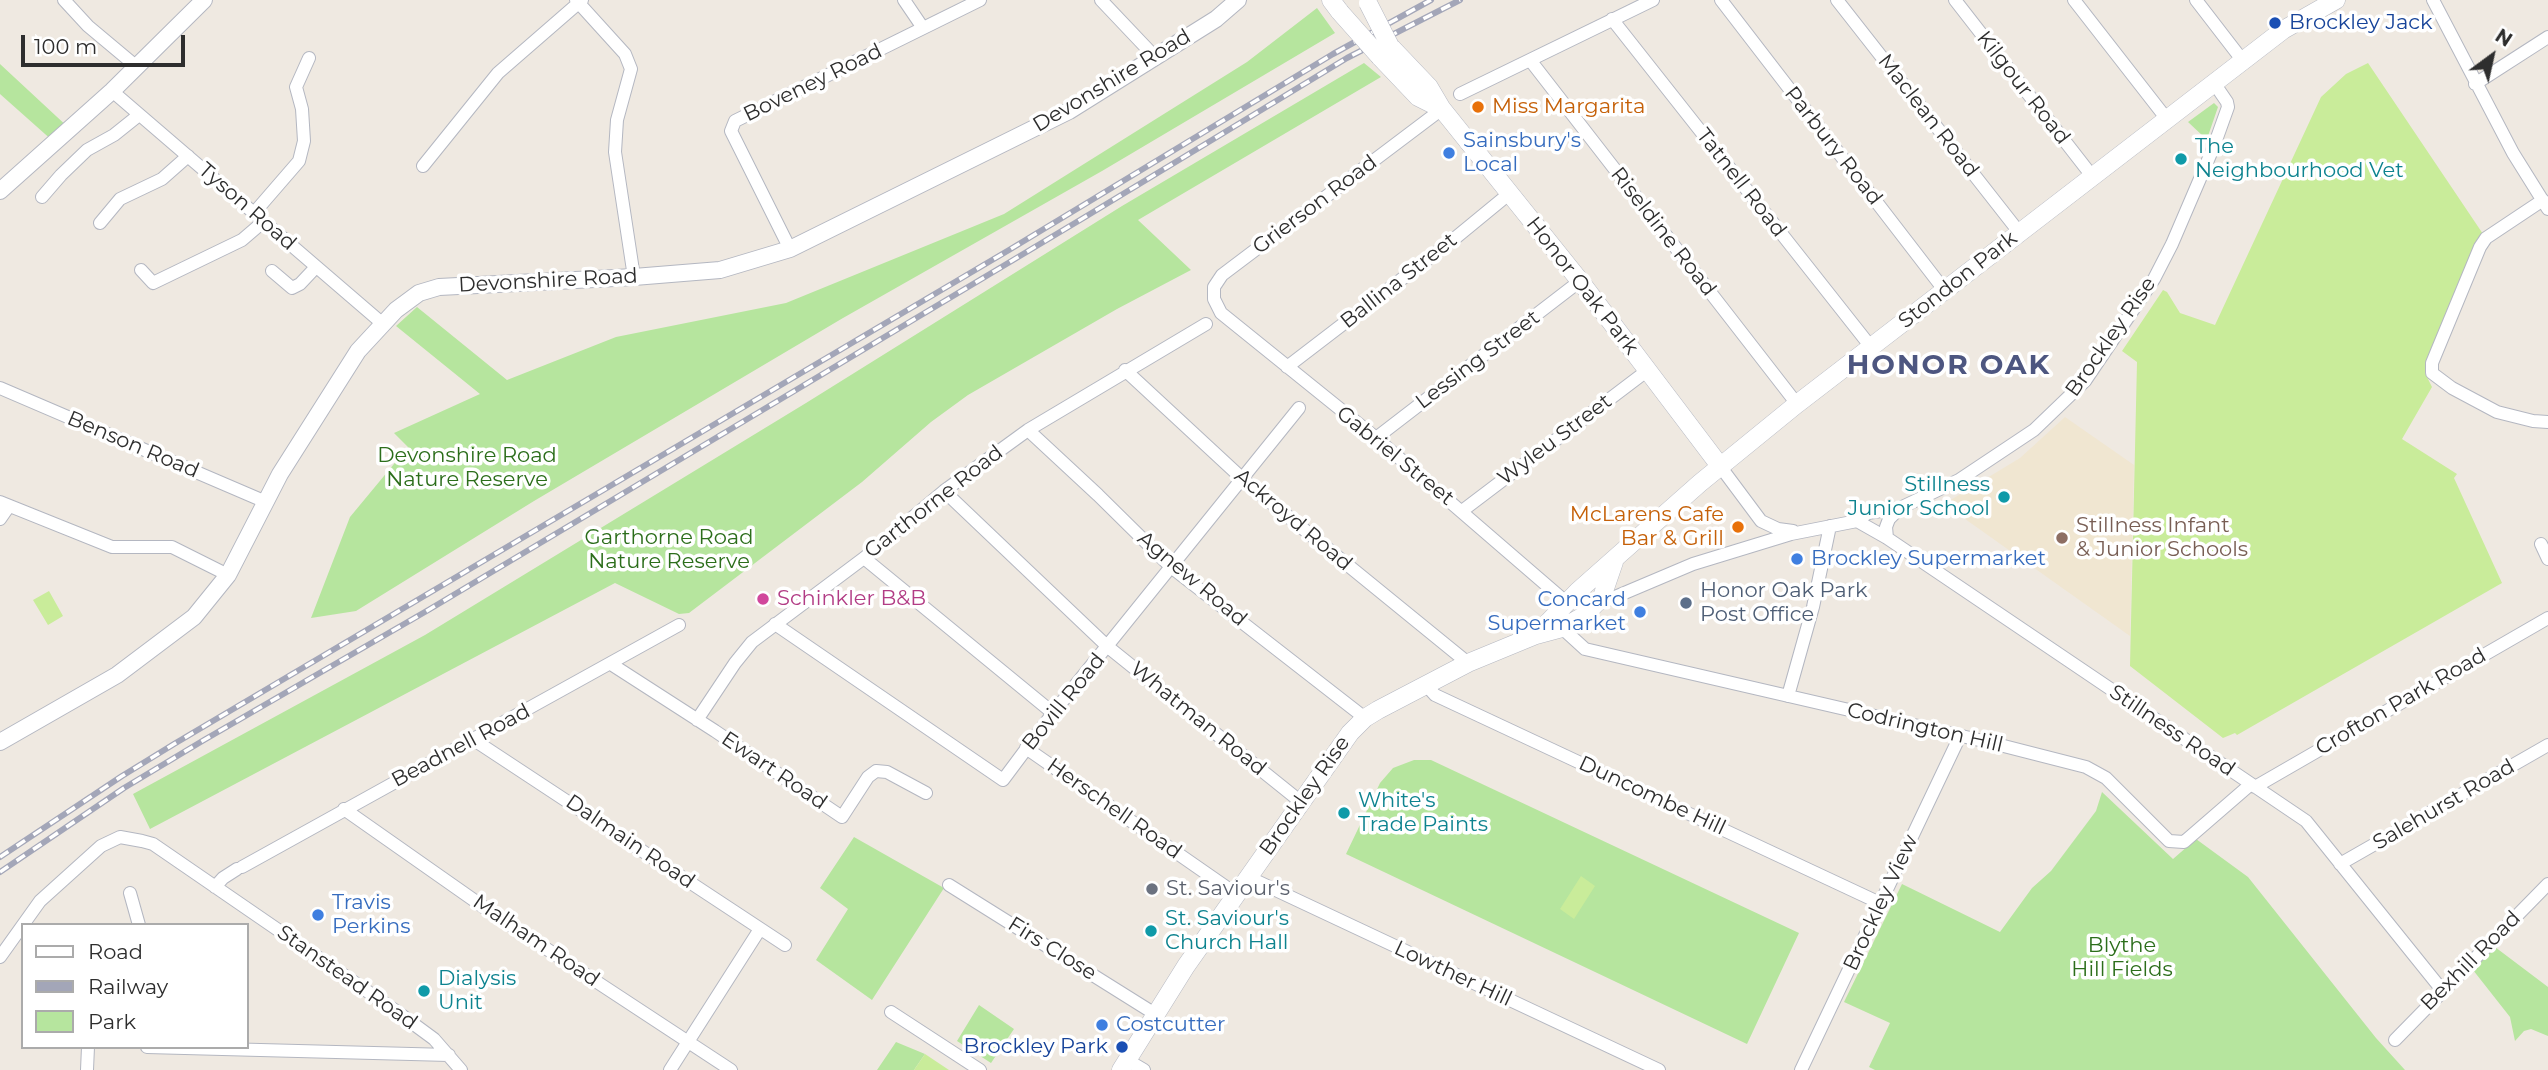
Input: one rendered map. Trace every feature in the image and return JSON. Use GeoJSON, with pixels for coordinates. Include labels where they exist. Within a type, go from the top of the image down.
{"type":"FeatureCollection","features":[{"type":"Feature","properties":{"kind":"main road","name":"Stondon Park"},"geometry":{"type":"LineString","coordinates":[[1536,635],[1720,466],[1797,404],[2283,30],[2336,0]]}},
{"type":"Feature","properties":{"kind":"main road","name":"Honor Oak Park"},"geometry":{"type":"LineString","coordinates":[[1368,1],[1385,52]]}},
{"type":"Feature","properties":{"kind":"main road","name":"Honor Oak Park"},"geometry":{"type":"LineString","coordinates":[[1336,6],[1385,52],[1429,87],[1441,109],[1580,281],[1720,466]]}},
{"type":"Feature","properties":{"kind":"main road","name":"Stondon Park"},"geometry":{"type":"LineString","coordinates":[[1536,635],[1562,628],[1585,615],[1596,605],[1585,590]]}},
{"type":"Feature","properties":{"kind":"main road","name":"Brockley Rise"},"geometry":{"type":"LineString","coordinates":[[1124,1065],[1236,894],[1350,733],[1365,718],[1426,685],[1468,663],[1536,635]]}},
{"type":"Feature","properties":{"kind":"street"},"geometry":{"type":"LineString","coordinates":[[64,0],[88,26],[137,67]]}},
{"type":"Feature","properties":{"kind":"street"},"geometry":{"type":"LineString","coordinates":[[0,191],[112,91],[204,0]]}},
{"type":"Feature","properties":{"kind":"street"},"geometry":{"type":"LineString","coordinates":[[904,0],[923,28]]}},
{"type":"Feature","properties":{"kind":"street","name":"Boveney Road"},"geometry":{"type":"LineString","coordinates":[[790,248],[731,131],[735,121],[980,0]]}},
{"type":"Feature","properties":{"kind":"street"},"geometry":{"type":"LineString","coordinates":[[1101,0],[1155,57]]}},
{"type":"Feature","properties":{"kind":"street","name":"Devonshire Road"},"geometry":{"type":"LineString","coordinates":[[0,742],[117,675],[194,617],[228,575],[280,474],[358,351],[396,310],[419,293],[439,287],[720,270],[790,248],[1069,111],[1216,19],[1238,0]]}},
{"type":"Feature","properties":{"kind":"street"},"geometry":{"type":"LineString","coordinates":[[1460,94],[1653,0]]}},
{"type":"Feature","properties":{"kind":"street","name":"Parbury Road"},"geometry":{"type":"LineString","coordinates":[[1721,0],[1945,291]]}},
{"type":"Feature","properties":{"kind":"street","name":"Maclean Road"},"geometry":{"type":"LineString","coordinates":[[1837,0],[2019,232]]}},
{"type":"Feature","properties":{"kind":"street","name":"Kilgour Road"},"geometry":{"type":"LineString","coordinates":[[1955,0],[2092,176]]}},
{"type":"Feature","properties":{"kind":"street"},"geometry":{"type":"LineString","coordinates":[[2074,0],[2166,118]]}},
{"type":"Feature","properties":{"kind":"street"},"geometry":{"type":"LineString","coordinates":[[2196,0],[2243,61]]}},
{"type":"Feature","properties":{"kind":"street"},"geometry":{"type":"LineString","coordinates":[[2433,0],[2475,84],[2545,205],[2486,238],[2432,363],[2432,373],[2439,381],[2497,412],[2548,422]]}},
{"type":"Feature","properties":{"kind":"street"},"geometry":{"type":"LineString","coordinates":[[422,166],[498,73],[578,1],[625,54],[631,69],[617,120],[615,152],[634,277]]}},
{"type":"Feature","properties":{"kind":"street","name":"Tatnell Road"},"geometry":{"type":"LineString","coordinates":[[1612,19],[1871,347]]}},
{"type":"Feature","properties":{"kind":"street"},"geometry":{"type":"LineString","coordinates":[[2475,84],[2548,37]]}},
{"type":"Feature","properties":{"kind":"street"},"geometry":{"type":"LineString","coordinates":[[141,270],[153,283],[242,240],[299,161],[304,141],[302,109],[296,87],[309,58]]}},
{"type":"Feature","properties":{"kind":"street","name":"Riseldine Road"},"geometry":{"type":"LineString","coordinates":[[1530,60],[1797,404]]}},
{"type":"Feature","properties":{"kind":"street","name":"Brockley Rise"},"geometry":{"type":"LineString","coordinates":[[1596,605],[1673,570],[1749,546],[1857,521],[1868,513],[1900,508],[1959,480],[2034,430],[2085,381],[2154,279],[2172,244],[2228,107],[2214,83]]}},
{"type":"Feature","properties":{"kind":"street","name":"Tyson Road"},"geometry":{"type":"LineString","coordinates":[[112,91],[383,324]]}},
{"type":"Feature","properties":{"kind":"street","name":"Grierson Road"},"geometry":{"type":"LineString","coordinates":[[1221,313],[1213,293],[1222,275],[1441,109]]}},
{"type":"Feature","properties":{"kind":"street"},"geometry":{"type":"LineString","coordinates":[[42,197],[61,174],[88,150],[114,135],[139,115]]}},
{"type":"Feature","properties":{"kind":"street"},"geometry":{"type":"LineString","coordinates":[[100,223],[120,199],[162,178],[188,156]]}},
{"type":"Feature","properties":{"kind":"street","name":"Ballina Street"},"geometry":{"type":"LineString","coordinates":[[1287,367],[1510,193]]}},
{"type":"Feature","properties":{"kind":"street"},"geometry":{"type":"LineString","coordinates":[[272,271],[292,288],[300,284],[316,267]]}},
{"type":"Feature","properties":{"kind":"street","name":"Lessing Street"},"geometry":{"type":"LineString","coordinates":[[1376,438],[1580,281]]}},
{"type":"Feature","properties":{"kind":"street","name":"Gabriel Street"},"geometry":{"type":"LineString","coordinates":[[1221,313],[1462,510],[1585,590]]}},
{"type":"Feature","properties":{"kind":"street","name":"Garthorne Road"},"geometry":{"type":"LineString","coordinates":[[697,720],[752,642],[864,558],[944,491],[1027,430],[1206,324]]}},
{"type":"Feature","properties":{"kind":"street","name":"Ackroyd Road"},"geometry":{"type":"LineString","coordinates":[[1125,370],[1242,479],[1468,663]]}},
{"type":"Feature","properties":{"kind":"street","name":"Wyleu Street"},"geometry":{"type":"LineString","coordinates":[[1462,510],[1648,370]]}},
{"type":"Feature","properties":{"kind":"street","name":"Benson Road"},"geometry":{"type":"LineString","coordinates":[[0,388],[266,502]]}},
{"type":"Feature","properties":{"kind":"street","name":"Bovill Road"},"geometry":{"type":"LineString","coordinates":[[775,624],[1003,780],[1299,408]]}},
{"type":"Feature","properties":{"kind":"street","name":"Agnew Road"},"geometry":{"type":"LineString","coordinates":[[1027,430],[1171,567],[1365,718]]}},
{"type":"Feature","properties":{"kind":"street"},"geometry":{"type":"LineString","coordinates":[[1720,466],[1761,521],[1778,529],[1803,532]]}},
{"type":"Feature","properties":{"kind":"street","name":"Whatman Road"},"geometry":{"type":"LineString","coordinates":[[944,491],[1108,647],[1301,802]]}},
{"type":"Feature","properties":{"kind":"street"},"geometry":{"type":"LineString","coordinates":[[0,519],[5,504],[112,547],[172,547],[228,575]]}},
{"type":"Feature","properties":{"kind":"street"},"geometry":{"type":"LineString","coordinates":[[1887,538],[1886,527],[1889,519],[1900,508]]}},
{"type":"Feature","properties":{"kind":"street"},"geometry":{"type":"LineString","coordinates":[[1749,546],[1760,532],[1761,521]]}},
{"type":"Feature","properties":{"kind":"street","name":"Stillness Road"},"geometry":{"type":"LineString","coordinates":[[1857,521],[1898,545],[2306,821],[2442,990]]}},
{"type":"Feature","properties":{"kind":"street"},"geometry":{"type":"LineString","coordinates":[[1788,696],[1813,607],[1830,526]]}},
{"type":"Feature","properties":{"kind":"street"},"geometry":{"type":"LineString","coordinates":[[2541,544],[2548,559]]}},
{"type":"Feature","properties":{"kind":"street"},"geometry":{"type":"LineString","coordinates":[[864,558],[1054,713]]}},
{"type":"Feature","properties":{"kind":"street","name":"Crofton Park Road"},"geometry":{"type":"LineString","coordinates":[[2253,785],[2548,618]]}},
{"type":"Feature","properties":{"kind":"street","name":"Beadnell Road"},"geometry":{"type":"LineString","coordinates":[[215,887],[223,878],[344,809],[474,740],[679,625]]}},
{"type":"Feature","properties":{"kind":"street","name":"Codrington Hill"},"geometry":{"type":"LineString","coordinates":[[1562,628],[1585,649],[2095,770],[2169,841],[2184,842],[2253,785]]}},
{"type":"Feature","properties":{"kind":"street","name":"Ewart Road"},"geometry":{"type":"LineString","coordinates":[[611,664],[842,817],[868,777],[876,771],[887,772],[926,793]]}},
{"type":"Feature","properties":{"kind":"street","name":"Duncombe Hill"},"geometry":{"type":"LineString","coordinates":[[1426,685],[1435,695],[1882,904]]}},
{"type":"Feature","properties":{"kind":"street","name":"Brockley View"},"geometry":{"type":"LineString","coordinates":[[1807,1068],[1960,736]]}},
{"type":"Feature","properties":{"kind":"street","name":"Dalmain Road"},"geometry":{"type":"LineString","coordinates":[[474,740],[785,946]]}},
{"type":"Feature","properties":{"kind":"street","name":"Salehurst Road"},"geometry":{"type":"LineString","coordinates":[[2340,864],[2548,745]]}},
{"type":"Feature","properties":{"kind":"street","name":"Herschell Road"},"geometry":{"type":"LineString","coordinates":[[1026,748],[1236,894]]}},
{"type":"Feature","properties":{"kind":"street","name":"Malham Road"},"geometry":{"type":"LineString","coordinates":[[344,809],[495,915],[731,1070]]}},
{"type":"Feature","properties":{"kind":"street","name":"Stanstead Road"},"geometry":{"type":"LineString","coordinates":[[24,923],[40,901],[101,846],[120,837],[153,844],[396,1011],[434,1039],[461,1070]]}},
{"type":"Feature","properties":{"kind":"street","name":"Lowther Hill"},"geometry":{"type":"LineString","coordinates":[[1248,877],[1659,1070]]}},
{"type":"Feature","properties":{"kind":"street","name":"Bexhill Road"},"geometry":{"type":"LineString","coordinates":[[2395,1040],[2548,884]]}},
{"type":"Feature","properties":{"kind":"street","name":"Firs Close"},"geometry":{"type":"LineString","coordinates":[[949,885],[1155,1014]]}},
{"type":"Feature","properties":{"kind":"street"},"geometry":{"type":"LineString","coordinates":[[130,893],[138,923]]}},
{"type":"Feature","properties":{"kind":"street","name":"Stanstead Road"},"geometry":{"type":"LineString","coordinates":[[0,957],[21,928]]}},
{"type":"Feature","properties":{"kind":"street"},"geometry":{"type":"LineString","coordinates":[[670,1070],[760,929]]}},
{"type":"Feature","properties":{"kind":"street"},"geometry":{"type":"LineString","coordinates":[[891,1012],[980,1070]]}},
{"type":"Feature","properties":{"kind":"street"},"geometry":{"type":"LineString","coordinates":[[86,1070],[88,1049]]}},
{"type":"Feature","properties":{"kind":"street"},"geometry":{"type":"LineString","coordinates":[[211,1049],[449,1055]]}},
{"type":"Feature","properties":{"kind":"street"},"geometry":{"type":"LineString","coordinates":[[1124,1065],[1144,1070]]}},
{"type":"Feature","properties":{"kind":"shaded area","name":"Stillness Infant & Junior Schools"},"geometry":{"type":"Polygon","coordinates":[[[2065,417],[2134,465],[2130,636],[1944,504],[2020,458],[2065,417]]]}},
{"type":"Feature","properties":{"kind":"green space","name":"Devonshire Road Nature Reserve"},"geometry":{"type":"Polygon","coordinates":[[[1317,8],[1335,33],[1102,171],[843,318],[534,501],[356,611],[311,618],[350,517],[408,447],[394,433],[480,394],[396,326],[417,307],[507,380],[616,337],[786,303],[1004,214],[1247,62],[1317,8]]]}},
{"type":"Feature","properties":{"kind":"green space","name":"Garthorne Road Nature Reserve"},"geometry":{"type":"Polygon","coordinates":[[[1364,63],[1381,77],[1138,220],[1191,270],[1117,309],[968,395],[931,422],[862,482],[689,613],[679,614],[615,583],[150,829],[133,794],[425,635],[806,403],[1122,206],[1364,63]]]}},
{"type":"Feature","properties":{"kind":"green space"},"geometry":{"type":"Polygon","coordinates":[[[2368,63],[2483,234],[2474,246],[2426,361],[2425,373],[2432,387],[2402,439],[2457,474],[2454,478],[2502,583],[2237,735],[2235,733],[2223,738],[2130,666],[2137,362],[2122,351],[2163,290],[2180,313],[2215,325],[2321,97],[2346,74],[2368,63]]]}},
{"type":"Feature","properties":{"kind":"green space"},"geometry":{"type":"Polygon","coordinates":[[[0,64],[70,129],[54,142],[0,94],[0,64]]]}},
{"type":"Feature","properties":{"kind":"green space"},"geometry":{"type":"Polygon","coordinates":[[[2214,103],[2218,107],[2208,136],[2204,137],[2188,122],[2214,103]]]}},
{"type":"Feature","properties":{"kind":"green space"},"geometry":{"type":"Polygon","coordinates":[[[49,591],[63,616],[48,625],[33,600],[49,591]]]}},
{"type":"Feature","properties":{"kind":"green space"},"geometry":{"type":"Polygon","coordinates":[[[1414,760],[1431,760],[1799,933],[1747,1044],[1346,854],[1380,783],[1393,768],[1414,760]]]}},
{"type":"Feature","properties":{"kind":"green space","name":"Blythe Hill Fields"},"geometry":{"type":"Polygon","coordinates":[[[2102,792],[2173,859],[2196,839],[2248,877],[2376,1038],[2405,1070],[1875,1070],[1869,1067],[1890,1023],[1844,1002],[1902,884],[2000,932],[2032,888],[2051,871],[2096,811],[2102,792]]]}},
{"type":"Feature","properties":{"kind":"green space"},"geometry":{"type":"Polygon","coordinates":[[[854,837],[944,888],[872,1000],[816,960],[848,909],[820,888],[854,837]]]}},
{"type":"Feature","properties":{"kind":"green space"},"geometry":{"type":"Polygon","coordinates":[[[1581,876],[1595,886],[1574,919],[1560,909],[1581,876]]]}},
{"type":"Feature","properties":{"kind":"green space"},"geometry":{"type":"Polygon","coordinates":[[[2495,947],[2548,987],[2548,1036],[2531,1029],[2524,1031],[2515,1041],[2510,1017],[2473,970],[2495,947]]]}},
{"type":"Feature","properties":{"kind":"green space"},"geometry":{"type":"Polygon","coordinates":[[[979,1005],[1014,1029],[991,1063],[957,1041],[979,1005]]]}},
{"type":"Feature","properties":{"kind":"green space"},"geometry":{"type":"Polygon","coordinates":[[[896,1042],[925,1054],[914,1070],[877,1070],[896,1042]]]}},
{"type":"Feature","properties":{"kind":"green space"},"geometry":{"type":"Polygon","coordinates":[[[925,1054],[949,1070],[914,1070],[925,1054]]]}},
{"type":"Feature","properties":{"kind":"railway"},"geometry":{"type":"LineString","coordinates":[[0,857],[174,744],[1009,250],[1333,54],[1431,0]]}},
{"type":"Feature","properties":{"kind":"railway"},"geometry":{"type":"LineString","coordinates":[[0,872],[124,788],[204,740],[430,609],[1347,58],[1460,0]]}},
{"type":"Feature","properties":{"kind":"place","name":"Brockley Jack"},"geometry":{"type":"Point","coordinates":[2275,23]}},
{"type":"Feature","properties":{"kind":"place","name":"Miss Margarita"},"geometry":{"type":"Point","coordinates":[1478,107]}},
{"type":"Feature","properties":{"kind":"place","name":"Sainsbury's Local"},"geometry":{"type":"Point","coordinates":[1449,153]}},
{"type":"Feature","properties":{"kind":"place","name":"The Neighbourhood Vet"},"geometry":{"type":"Point","coordinates":[2181,159]}},
{"type":"Feature","properties":{"kind":"place","name":"Stillness Junior School"},"geometry":{"type":"Point","coordinates":[2004,497]}},
{"type":"Feature","properties":{"kind":"place","name":"McLarens Cafe Bar & Grill"},"geometry":{"type":"Point","coordinates":[1738,527]}},
{"type":"Feature","properties":{"kind":"place","name":"Stillness Infant & Junior Schools"},"geometry":{"type":"Point","coordinates":[2062,538]}},
{"type":"Feature","properties":{"kind":"place","name":"Brockley Supermarket"},"geometry":{"type":"Point","coordinates":[1797,559]}},
{"type":"Feature","properties":{"kind":"place","name":"Schinkler B&B"},"geometry":{"type":"Point","coordinates":[763,599]}},
{"type":"Feature","properties":{"kind":"place","name":"Honor Oak Park Post Office"},"geometry":{"type":"Point","coordinates":[1686,603]}},
{"type":"Feature","properties":{"kind":"place","name":"Concard Supermarket"},"geometry":{"type":"Point","coordinates":[1640,612]}},
{"type":"Feature","properties":{"kind":"place","name":"White's Trade Paints"},"geometry":{"type":"Point","coordinates":[1344,813]}},
{"type":"Feature","properties":{"kind":"place","name":"St. Saviour's"},"geometry":{"type":"Point","coordinates":[1152,889]}},
{"type":"Feature","properties":{"kind":"place","name":"Travis Perkins"},"geometry":{"type":"Point","coordinates":[318,915]}},
{"type":"Feature","properties":{"kind":"place","name":"St. Saviour's Church Hall"},"geometry":{"type":"Point","coordinates":[1151,931]}},
{"type":"Feature","properties":{"kind":"place","name":"Dialysis Unit"},"geometry":{"type":"Point","coordinates":[424,991]}},
{"type":"Feature","properties":{"kind":"place","name":"Costcutter"},"geometry":{"type":"Point","coordinates":[1102,1025]}},
{"type":"Feature","properties":{"kind":"place","name":"Brockley Park"},"geometry":{"type":"Point","coordinates":[1122,1047]}},
{"type":"Feature","properties":{"kind":"district","name":"HONOR OAK"},"geometry":{"type":"Point","coordinates":[1949,366]}}]}
